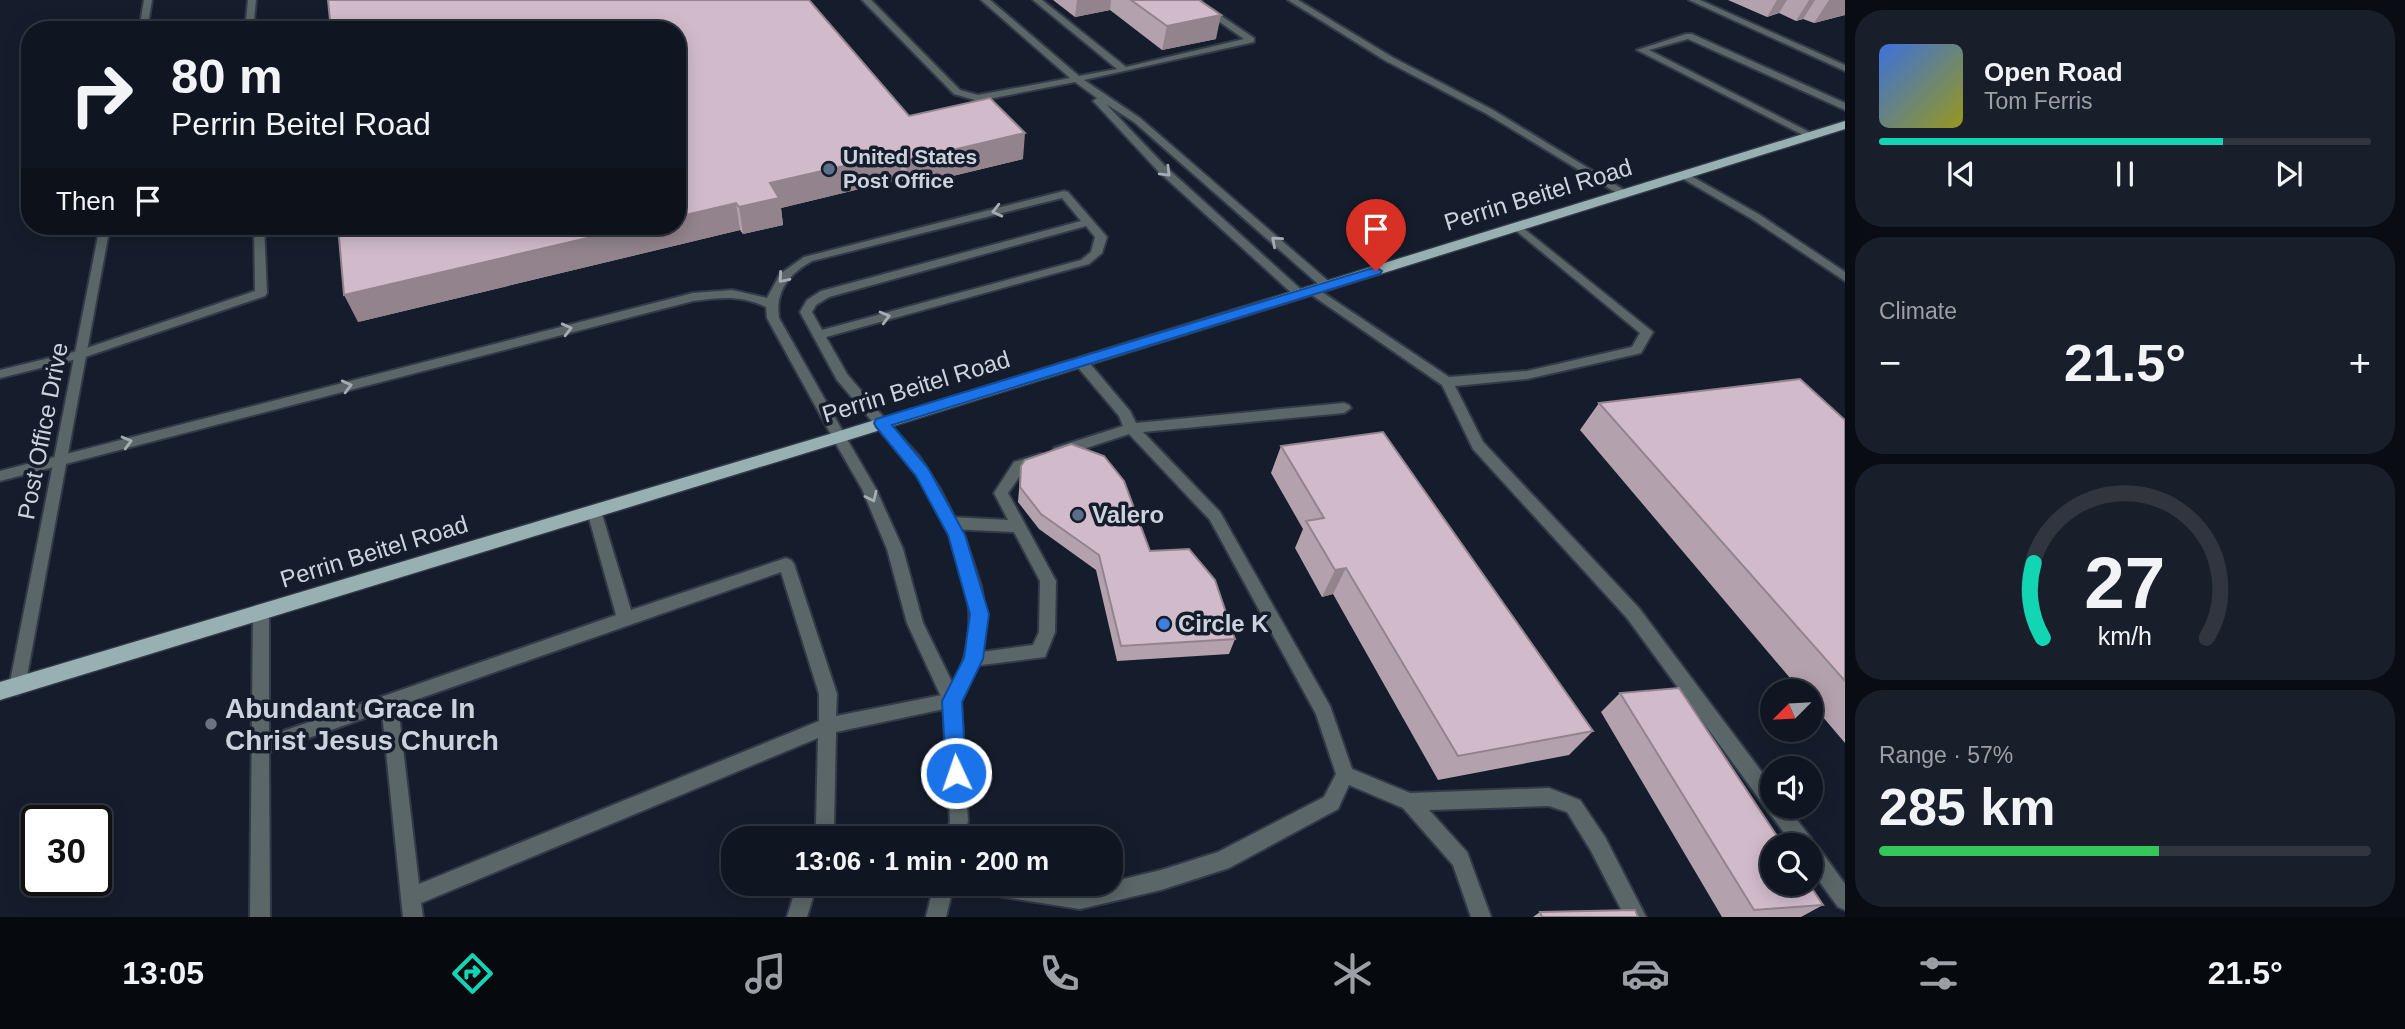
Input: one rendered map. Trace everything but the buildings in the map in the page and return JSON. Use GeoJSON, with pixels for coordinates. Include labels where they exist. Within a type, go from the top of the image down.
{"type":"FeatureCollection","features":[{"type":"Feature","properties":{"kind":"main road","name":"Perrin Beitel Road"},"geometry":{"type":"LineString","coordinates":[[8,689],[839,437],[1845,125]]}},
{"type":"Feature","properties":{"kind":"street"},"geometry":{"type":"LineString","coordinates":[[144,21],[148,0]]}},
{"type":"Feature","properties":{"kind":"street"},"geometry":{"type":"LineString","coordinates":[[250,21],[251,0]]}},
{"type":"Feature","properties":{"kind":"street"},"geometry":{"type":"LineString","coordinates":[[866,0],[957,92],[978,98],[1078,80],[1251,40],[1194,1],[1198,0]]}},
{"type":"Feature","properties":{"kind":"street"},"geometry":{"type":"LineString","coordinates":[[985,0],[1088,89],[1162,169],[1314,290],[1447,382],[1478,445],[1633,612],[1760,784]]}},
{"type":"Feature","properties":{"kind":"street"},"geometry":{"type":"LineString","coordinates":[[1037,0],[1124,70]]}},
{"type":"Feature","properties":{"kind":"street"},"geometry":{"type":"LineString","coordinates":[[1292,0],[1389,59],[1490,112],[1624,193]]}},
{"type":"Feature","properties":{"kind":"street"},"geometry":{"type":"LineString","coordinates":[[1693,0],[1845,68]]}},
{"type":"Feature","properties":{"kind":"street"},"geometry":{"type":"LineString","coordinates":[[1812,136],[1642,50],[1689,36],[1845,107]]}},
{"type":"Feature","properties":{"kind":"street"},"geometry":{"type":"LineString","coordinates":[[1825,59],[1845,54]]}},
{"type":"Feature","properties":{"kind":"street"},"geometry":{"type":"LineString","coordinates":[[1088,89],[1137,120],[1314,290]]}},
{"type":"Feature","properties":{"kind":"street"},"geometry":{"type":"LineString","coordinates":[[1684,176],[1756,217],[1845,277]]}},
{"type":"Feature","properties":{"kind":"street"},"geometry":{"type":"LineString","coordinates":[[819,335],[1085,262],[1096,253],[1101,237],[1064,194],[821,256],[796,265],[775,288],[769,304],[773,318],[879,513],[906,584],[915,624],[952,701],[958,826]]}},
{"type":"Feature","properties":{"kind":"street"},"geometry":{"type":"LineString","coordinates":[[952,701],[973,659],[979,614],[971,576],[950,523],[922,472],[842,377],[806,312],[811,303],[825,294],[1090,222]]}},
{"type":"Feature","properties":{"kind":"street"},"geometry":{"type":"LineString","coordinates":[[1447,382],[1527,375],[1637,350],[1647,332],[1518,227]]}},
{"type":"Feature","properties":{"kind":"street","name":"Post Office Drive"},"geometry":{"type":"LineString","coordinates":[[8,689],[61,459],[103,235]]}},
{"type":"Feature","properties":{"kind":"street"},"geometry":{"type":"LineString","coordinates":[[0,374],[81,354],[261,293],[259,235]]}},
{"type":"Feature","properties":{"kind":"street"},"geometry":{"type":"LineString","coordinates":[[0,476],[693,297],[727,292],[753,294],[769,304]]}},
{"type":"Feature","properties":{"kind":"street"},"geometry":{"type":"LineString","coordinates":[[1082,362],[1125,414],[1131,428],[1215,516],[1324,712],[1345,775],[1331,803],[1222,861],[1123,889]]}},
{"type":"Feature","properties":{"kind":"street"},"geometry":{"type":"LineString","coordinates":[[973,659],[1039,652],[1047,632],[1048,582],[1001,493],[1019,466],[1131,428],[1344,408]]}},
{"type":"Feature","properties":{"kind":"street"},"geometry":{"type":"LineString","coordinates":[[594,511],[625,619]]}},
{"type":"Feature","properties":{"kind":"street"},"geometry":{"type":"LineString","coordinates":[[950,523],[1018,526]]}},
{"type":"Feature","properties":{"kind":"street"},"geometry":{"type":"LineString","coordinates":[[260,747],[786,564],[828,694],[825,826]]}},
{"type":"Feature","properties":{"kind":"street"},"geometry":{"type":"LineString","coordinates":[[260,917],[261,612]]}},
{"type":"Feature","properties":{"kind":"street"},"geometry":{"type":"LineString","coordinates":[[389,701],[413,917]]}},
{"type":"Feature","properties":{"kind":"street"},"geometry":{"type":"LineString","coordinates":[[411,897],[827,726],[952,701]]}},
{"type":"Feature","properties":{"kind":"street"},"geometry":{"type":"LineString","coordinates":[[1345,775],[1410,802],[1549,797],[1573,806],[1598,844],[1636,917]]}},
{"type":"Feature","properties":{"kind":"street"},"geometry":{"type":"LineString","coordinates":[[1410,802],[1460,859],[1480,917]]}},
{"type":"Feature","properties":{"kind":"street"},"geometry":{"type":"LineString","coordinates":[[1823,871],[1845,900]]}},
{"type":"Feature","properties":{"kind":"street"},"geometry":{"type":"LineString","coordinates":[[797,917],[803,896]]}},
{"type":"Feature","properties":{"kind":"street"},"geometry":{"type":"LineString","coordinates":[[936,917],[941,896]]}},
{"type":"Feature","properties":{"kind":"street"},"geometry":{"type":"LineString","coordinates":[[1053,896],[1080,900],[1096,896]]}},
{"type":"Feature","properties":{"kind":"place","name":"United States Post Office"},"geometry":{"type":"Point","coordinates":[829,169]}},
{"type":"Feature","properties":{"kind":"place","name":"Valero"},"geometry":{"type":"Point","coordinates":[1078,515]}},
{"type":"Feature","properties":{"kind":"place","name":"Circle K"},"geometry":{"type":"Point","coordinates":[1164,624]}},
{"type":"Feature","properties":{"kind":"place","name":"Abundant Grace In Christ Jesus Church"},"geometry":{"type":"Point","coordinates":[211,724]}},
{"type":"Feature","properties":{"kind":"route"},"geometry":{"type":"LineString","coordinates":[[956,773],[952,701],[973,659],[979,614],[971,576],[956,535],[922,472],[881,423],[1376,271]]}}]}
